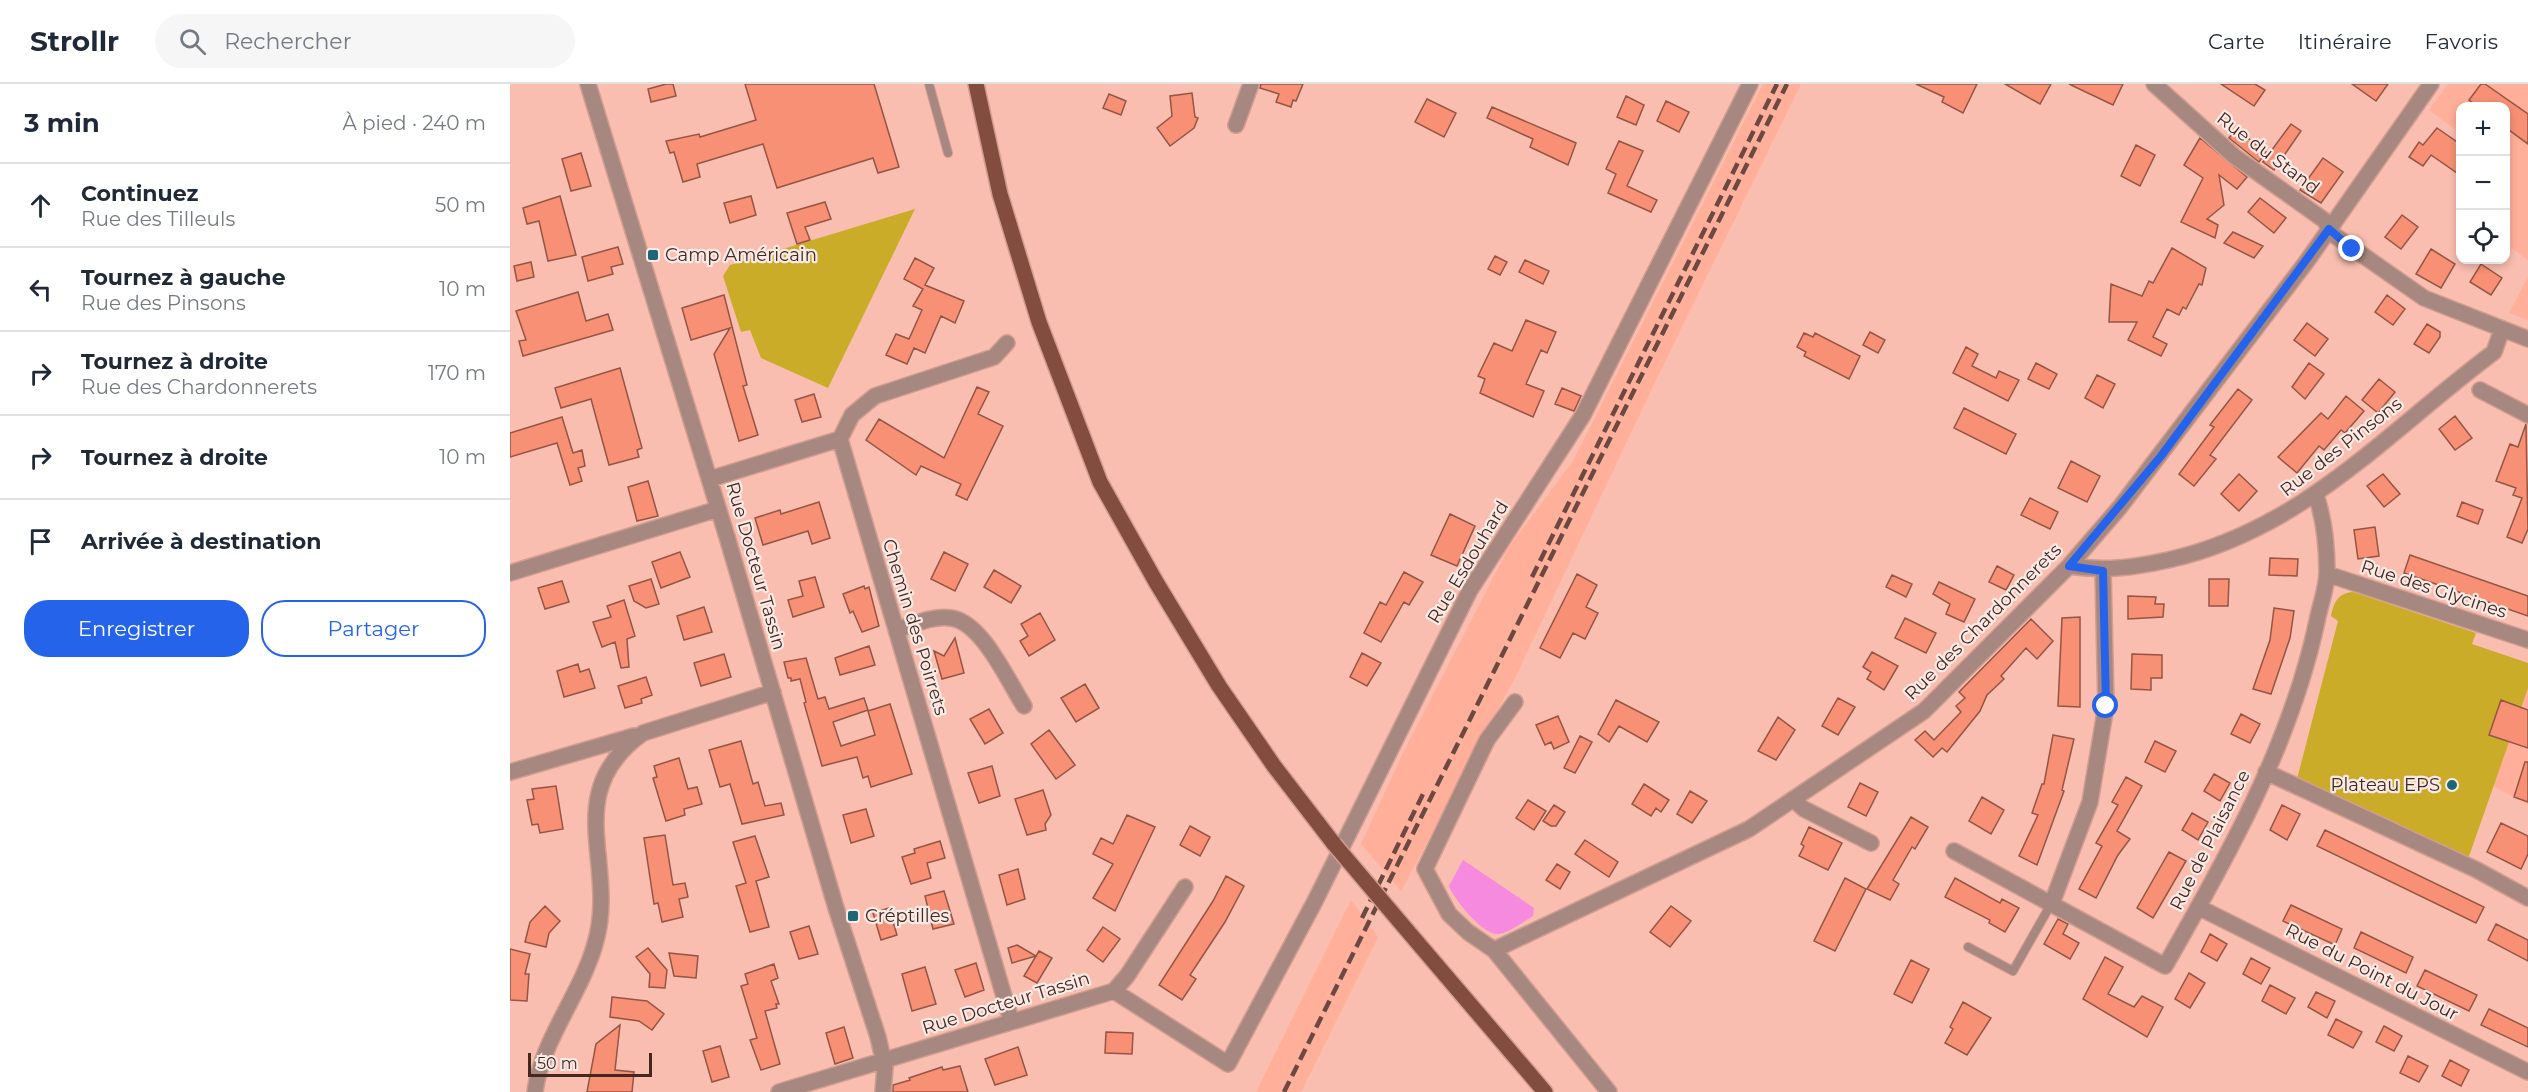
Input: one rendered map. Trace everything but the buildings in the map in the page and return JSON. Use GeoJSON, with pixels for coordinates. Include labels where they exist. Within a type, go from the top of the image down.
{"type":"FeatureCollection","features":[{"type":"Feature","properties":{"kind":"main road"},"geometry":{"type":"LineString","coordinates":[[976,84],[1000,194],[1039,322],[1100,482],[1161,592],[1225,695],[1268,758],[1334,844],[1545,1092]]}},
{"type":"Feature","properties":{"kind":"street","name":"Rue Docteur Tassin"},"geometry":{"type":"LineString","coordinates":[[588,84],[710,479],[883,1061],[883,1092]]}},
{"type":"Feature","properties":{"kind":"street"},"geometry":{"type":"LineString","coordinates":[[1236,125],[1251,84]]}},
{"type":"Feature","properties":{"kind":"street","name":"Rue Esdouhard"},"geometry":{"type":"LineString","coordinates":[[1228,1064],[1314,903],[1470,590],[1583,415],[1750,84]]}},
{"type":"Feature","properties":{"kind":"street","name":"Rue des Chardonnerets"},"geometry":{"type":"LineString","coordinates":[[1494,950],[1749,829],[1924,711],[2069,566],[2161,456],[2329,229],[2431,84]]}},
{"type":"Feature","properties":{"kind":"street","name":"Rue du Stand"},"geometry":{"type":"LineString","coordinates":[[2161,87],[2234,156],[2324,220],[2329,229],[2352,249],[2424,297],[2528,339]]}},
{"type":"Feature","properties":{"kind":"street","name":"Rue des Pinsons"},"geometry":{"type":"LineString","coordinates":[[2069,566],[2103,571],[2137,567],[2220,546],[2276,520],[2316,495],[2494,352],[2502,329]]}},
{"type":"Feature","properties":{"kind":"street"},"geometry":{"type":"LineString","coordinates":[[710,479],[840,439],[852,415],[875,396],[986,360],[1000,353],[1007,343]]}},
{"type":"Feature","properties":{"kind":"street"},"geometry":{"type":"LineString","coordinates":[[2480,390],[2528,415]]}},
{"type":"Feature","properties":{"kind":"street","name":"Chemin des Poirrets"},"geometry":{"type":"LineString","coordinates":[[840,439],[1011,1020]]}},
{"type":"Feature","properties":{"kind":"street","name":"Rue de Plaisance"},"geometry":{"type":"LineString","coordinates":[[1954,851],[2165,966],[2198,907],[2266,772],[2299,693],[2327,574],[2324,534],[2316,495]]}},
{"type":"Feature","properties":{"kind":"street"},"geometry":{"type":"LineString","coordinates":[[510,573],[718,510]]}},
{"type":"Feature","properties":{"kind":"street"},"geometry":{"type":"LineString","coordinates":[[2052,903],[2090,802],[2106,706],[2103,571]]}},
{"type":"Feature","properties":{"kind":"street","name":"Rue des Glycines"},"geometry":{"type":"LineString","coordinates":[[2327,574],[2528,640]]}},
{"type":"Feature","properties":{"kind":"street"},"geometry":{"type":"LineString","coordinates":[[897,630],[936,618],[950,617],[972,626],[1024,706]]}},
{"type":"Feature","properties":{"kind":"street"},"geometry":{"type":"LineString","coordinates":[[510,772],[643,734],[773,692]]}},
{"type":"Feature","properties":{"kind":"street"},"geometry":{"type":"LineString","coordinates":[[1515,702],[1487,740],[1425,869],[1449,914],[1468,932],[1494,950],[1609,1092]]}},
{"type":"Feature","properties":{"kind":"street"},"geometry":{"type":"LineString","coordinates":[[535,1092],[541,1065],[596,943],[602,908],[595,825],[598,791],[613,760],[626,746],[643,734]]}},
{"type":"Feature","properties":{"kind":"street"},"geometry":{"type":"LineString","coordinates":[[2266,772],[2477,870],[2528,898]]}},
{"type":"Feature","properties":{"kind":"street"},"geometry":{"type":"LineString","coordinates":[[1793,799],[1804,809],[1871,843]]}},
{"type":"Feature","properties":{"kind":"street"},"geometry":{"type":"LineString","coordinates":[[1114,992],[1128,976],[1185,887]]}},
{"type":"Feature","properties":{"kind":"street","name":"Rue du Point du Jour"},"geometry":{"type":"LineString","coordinates":[[2198,907],[2528,1072]]}},
{"type":"Feature","properties":{"kind":"street","name":"Rue Docteur Tassin"},"geometry":{"type":"LineString","coordinates":[[883,1061],[1011,1020],[1114,992],[1228,1064]]}},
{"type":"Feature","properties":{"kind":"street"},"geometry":{"type":"LineString","coordinates":[[779,1092],[883,1061]]}},
{"type":"Feature","properties":{"kind":"lane"},"geometry":{"type":"LineString","coordinates":[[928,84],[948,153]]}},
{"type":"Feature","properties":{"kind":"lane"},"geometry":{"type":"LineString","coordinates":[[1968,947],[2013,971],[2052,903]]}},
{"type":"Feature","properties":{"kind":"shaded area"},"geometry":{"type":"Polygon","coordinates":[[[1763,84],[1801,84],[1655,382],[1514,680],[1401,891],[1361,844],[1404,751],[1509,547],[1573,461],[1763,84]]]}},
{"type":"Feature","properties":{"kind":"shaded area"},"geometry":{"type":"Polygon","coordinates":[[[2448,84],[2528,84],[2528,260],[2510,247],[2510,102],[2456,102],[2456,130],[2429,110],[2448,84]]]}},
{"type":"Feature","properties":{"kind":"shaded area"},"geometry":{"type":"Polygon","coordinates":[[[915,209],[828,388],[761,358],[750,330],[741,332],[723,276],[730,265],[915,209]]]}},
{"type":"Feature","properties":{"kind":"shaded area"},"geometry":{"type":"Polygon","coordinates":[[[2528,277],[2528,320],[2509,313],[2528,277]]]}},
{"type":"Feature","properties":{"kind":"shaded area"},"geometry":{"type":"Polygon","coordinates":[[[2353,592],[2476,633],[2472,644],[2528,663],[2528,688],[2468,859],[2297,779],[2338,621],[2331,616],[2332,611],[2340,596],[2353,592]]]}},
{"type":"Feature","properties":{"kind":"shaded area"},"geometry":{"type":"Polygon","coordinates":[[[2528,688],[2528,805],[2493,786],[2528,688]]]}},
{"type":"Feature","properties":{"kind":"shaded area"},"geometry":{"type":"Polygon","coordinates":[[[1463,860],[1534,908],[1533,916],[1499,934],[1492,933],[1477,923],[1449,886],[1463,860]]]}},
{"type":"Feature","properties":{"kind":"shaded area"},"geometry":{"type":"Polygon","coordinates":[[[1351,900],[1378,937],[1301,1092],[1256,1092],[1351,900]]]}},
{"type":"Feature","properties":{"kind":"railway"},"geometry":{"type":"LineString","coordinates":[[1532,577],[1777,84]]}},
{"type":"Feature","properties":{"kind":"railway"},"geometry":{"type":"LineString","coordinates":[[1284,1092],[1787,84]]}},
{"type":"Feature","properties":{"kind":"railway"},"geometry":{"type":"LineString","coordinates":[[1362,918],[1423,794]]}},
{"type":"Feature","properties":{"kind":"place","name":"Camp Américain"},"geometry":{"type":"Point","coordinates":[653,255]}},
{"type":"Feature","properties":{"kind":"place","name":"Plateau EPS"},"geometry":{"type":"Point","coordinates":[2452,785]}},
{"type":"Feature","properties":{"kind":"place","name":"Créptilles"},"geometry":{"type":"Point","coordinates":[853,916]}},
{"type":"Feature","properties":{"kind":"route"},"geometry":{"type":"LineString","coordinates":[[2106,706],[2103,571],[2069,566],[2161,456],[2329,229],[2334,236],[2352,249]]}}]}
